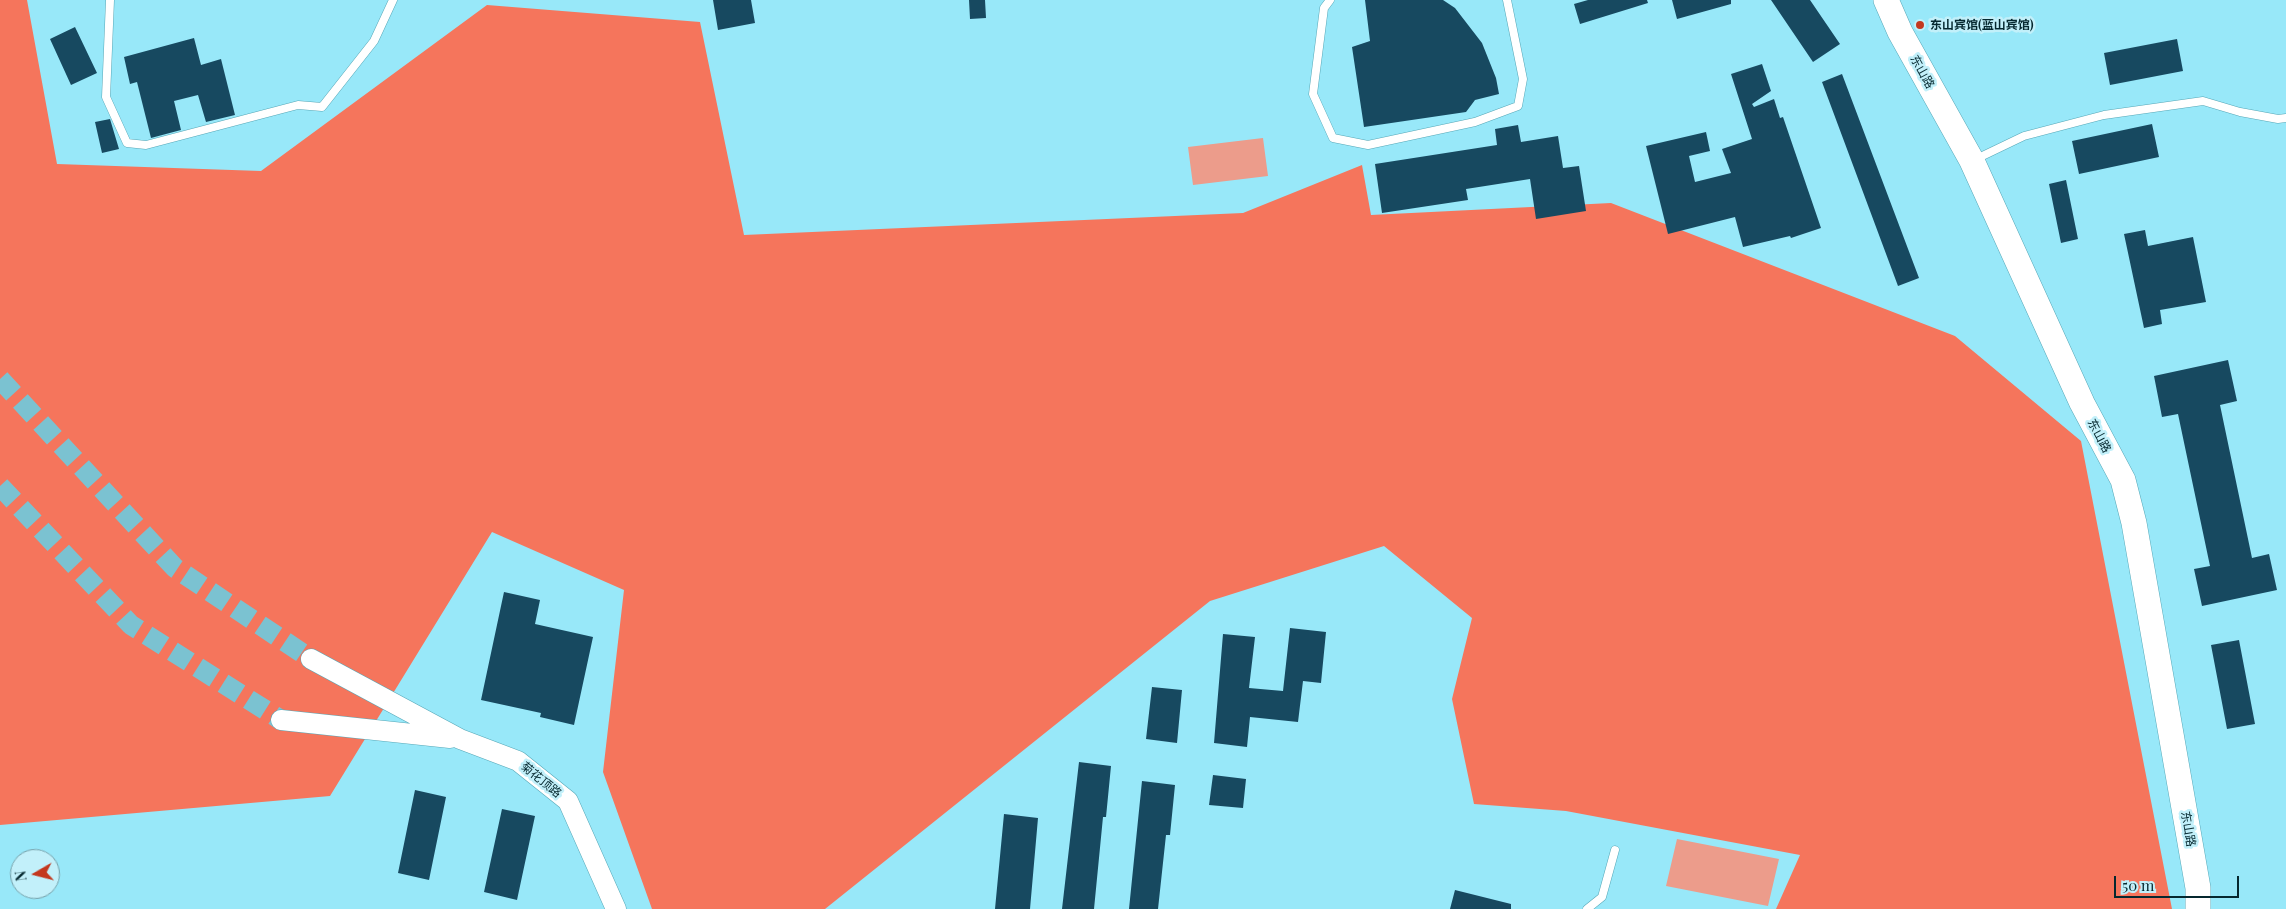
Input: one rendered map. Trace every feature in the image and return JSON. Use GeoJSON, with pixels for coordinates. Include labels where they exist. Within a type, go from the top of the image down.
{"type":"FeatureCollection","features":[{"type":"Feature","properties":{"kind":"main road","name":"东山路"},"geometry":{"type":"LineString","coordinates":[[1886,0],[1900,32],[1972,161],[2082,403],[2123,480],[2134,522],[2199,902]]}},
{"type":"Feature","properties":{"kind":"street","name":"菊花顶路"},"geometry":{"type":"LineString","coordinates":[[311,659],[460,739],[518,761],[568,801],[616,909]]}},
{"type":"Feature","properties":{"kind":"street","name":"菊花顶路"},"geometry":{"type":"LineString","coordinates":[[281,720],[460,739]]}},
{"type":"Feature","properties":{"kind":"lane"},"geometry":{"type":"LineString","coordinates":[[110,0],[106,96],[128,142],[146,145],[298,105],[322,107],[374,41],[393,0]]}},
{"type":"Feature","properties":{"kind":"lane"},"geometry":{"type":"LineString","coordinates":[[1330,0],[1324,8],[1313,94],[1333,138],[1368,145],[1474,122],[1518,106],[1523,79],[1507,0]]}},
{"type":"Feature","properties":{"kind":"lane"},"geometry":{"type":"LineString","coordinates":[[1972,161],[2024,136],[2104,115],[2203,100],[2240,112],[2278,119],[2286,118]]}},
{"type":"Feature","properties":{"kind":"lane"},"geometry":{"type":"LineString","coordinates":[[1587,909],[1602,897],[1615,850]]}},
{"type":"Feature","properties":{"kind":"shaded area"},"geometry":{"type":"Polygon","coordinates":[[[0,0],[27,0],[57,164],[261,171],[487,5],[700,22],[744,235],[1243,213],[1362,165],[1371,215],[1611,203],[1955,336],[2081,441],[2172,909],[1776,909],[1800,855],[1566,811],[1474,804],[1452,699],[1472,618],[1384,546],[1210,601],[825,909],[652,909],[603,772],[624,590],[492,532],[330,796],[0,825],[0,0]]]}},
{"type":"Feature","properties":{"kind":"shaded area"},"geometry":{"type":"Polygon","coordinates":[[[1263,138],[1268,176],[1193,185],[1188,147],[1263,138]]]}},
{"type":"Feature","properties":{"kind":"shaded area"},"geometry":{"type":"Polygon","coordinates":[[[1677,839],[1779,859],[1768,906],[1666,886],[1677,839]]]}},
{"type":"Feature","properties":{"kind":"building"},"geometry":{"type":"Polygon","coordinates":[[[713,0],[751,0],[755,23],[718,30],[713,0]]]}},
{"type":"Feature","properties":{"kind":"building"},"geometry":{"type":"Polygon","coordinates":[[[969,0],[985,0],[986,18],[970,19],[969,0]]]}},
{"type":"Feature","properties":{"kind":"building"},"geometry":{"type":"Polygon","coordinates":[[[1365,0],[1443,0],[1455,8],[1482,43],[1496,78],[1499,94],[1475,100],[1466,112],[1364,127],[1352,47],[1370,41],[1365,0]]]}},
{"type":"Feature","properties":{"kind":"building"},"geometry":{"type":"Polygon","coordinates":[[[1588,0],[1647,0],[1648,3],[1580,24],[1574,4],[1588,0]]]}},
{"type":"Feature","properties":{"kind":"building"},"geometry":{"type":"Polygon","coordinates":[[[1672,0],[1731,0],[1731,4],[1677,19],[1672,0]]]}},
{"type":"Feature","properties":{"kind":"building"},"geometry":{"type":"Polygon","coordinates":[[[1771,0],[1810,0],[1840,44],[1813,62],[1771,0]]]}},
{"type":"Feature","properties":{"kind":"building"},"geometry":{"type":"Polygon","coordinates":[[[75,27],[97,73],[71,85],[50,39],[75,27]]]}},
{"type":"Feature","properties":{"kind":"building"},"geometry":{"type":"Polygon","coordinates":[[[194,38],[201,65],[221,59],[235,115],[206,122],[198,95],[174,101],[181,130],[151,138],[137,82],[130,84],[124,57],[194,38]]]}},
{"type":"Feature","properties":{"kind":"building"},"geometry":{"type":"Polygon","coordinates":[[[2177,39],[2183,71],[2110,85],[2104,53],[2177,39]]]}},
{"type":"Feature","properties":{"kind":"building"},"geometry":{"type":"Polygon","coordinates":[[[1762,64],[1771,91],[1752,104],[1754,107],[1774,99],[1780,118],[1783,117],[1821,228],[1791,238],[1790,236],[1743,247],[1735,217],[1668,234],[1646,146],[1706,132],[1710,151],[1689,156],[1695,182],[1731,173],[1722,149],[1752,139],[1731,74],[1762,64]]]}},
{"type":"Feature","properties":{"kind":"building"},"geometry":{"type":"Polygon","coordinates":[[[1842,74],[1919,278],[1898,286],[1822,82],[1842,74]]]}},
{"type":"Feature","properties":{"kind":"building"},"geometry":{"type":"Polygon","coordinates":[[[110,119],[119,149],[102,153],[95,122],[110,119]]]}},
{"type":"Feature","properties":{"kind":"building"},"geometry":{"type":"Polygon","coordinates":[[[2152,124],[2159,157],[2079,174],[2072,141],[2152,124]]]}},
{"type":"Feature","properties":{"kind":"building"},"geometry":{"type":"Polygon","coordinates":[[[1518,125],[1521,142],[1558,136],[1563,168],[1579,166],[1586,211],[1536,219],[1530,179],[1466,189],[1468,200],[1382,213],[1375,164],[1497,145],[1495,129],[1518,125]]]}},
{"type":"Feature","properties":{"kind":"building"},"geometry":{"type":"Polygon","coordinates":[[[2066,180],[2078,239],[2061,243],[2049,184],[2066,180]]]}},
{"type":"Feature","properties":{"kind":"building"},"geometry":{"type":"Polygon","coordinates":[[[2145,230],[2148,246],[2193,237],[2206,302],[2160,310],[2162,324],[2144,328],[2124,234],[2145,230]]]}},
{"type":"Feature","properties":{"kind":"building"},"geometry":{"type":"Polygon","coordinates":[[[2228,360],[2237,401],[2220,405],[2252,558],[2269,554],[2277,590],[2202,606],[2194,569],[2210,566],[2178,414],[2162,417],[2154,376],[2228,360]]]}},
{"type":"Feature","properties":{"kind":"building"},"geometry":{"type":"Polygon","coordinates":[[[504,592],[540,600],[535,624],[593,637],[574,725],[540,717],[541,713],[481,700],[504,592]]]}},
{"type":"Feature","properties":{"kind":"building"},"geometry":{"type":"Polygon","coordinates":[[[1290,628],[1326,632],[1321,683],[1303,681],[1298,722],[1250,717],[1247,747],[1214,743],[1223,634],[1255,637],[1249,688],[1283,691],[1290,628]]]}},
{"type":"Feature","properties":{"kind":"building"},"geometry":{"type":"Polygon","coordinates":[[[2239,640],[2255,724],[2227,729],[2211,645],[2239,640]]]}},
{"type":"Feature","properties":{"kind":"building"},"geometry":{"type":"Polygon","coordinates":[[[1152,687],[1182,690],[1177,743],[1146,739],[1152,687]]]}},
{"type":"Feature","properties":{"kind":"building"},"geometry":{"type":"Polygon","coordinates":[[[1079,762],[1111,766],[1106,817],[1103,817],[1094,909],[1062,909],[1079,762]]]}},
{"type":"Feature","properties":{"kind":"building"},"geometry":{"type":"Polygon","coordinates":[[[1213,775],[1246,779],[1243,808],[1209,805],[1213,775]]]}},
{"type":"Feature","properties":{"kind":"building"},"geometry":{"type":"Polygon","coordinates":[[[1142,781],[1175,785],[1170,835],[1166,835],[1158,909],[1129,909],[1142,781]]]}},
{"type":"Feature","properties":{"kind":"building"},"geometry":{"type":"Polygon","coordinates":[[[415,790],[446,797],[429,880],[398,873],[415,790]]]}},
{"type":"Feature","properties":{"kind":"building"},"geometry":{"type":"Polygon","coordinates":[[[502,809],[535,816],[517,900],[484,892],[502,809]]]}},
{"type":"Feature","properties":{"kind":"building"},"geometry":{"type":"Polygon","coordinates":[[[1004,814],[1038,818],[1030,909],[995,909],[1004,814]]]}},
{"type":"Feature","properties":{"kind":"building"},"geometry":{"type":"Polygon","coordinates":[[[1455,890],[1511,904],[1511,909],[1450,909],[1455,890]]]}},
{"type":"Feature","properties":{"kind":"tunnel"},"geometry":{"type":"LineString","coordinates":[[0,379],[175,568],[311,659]]}},
{"type":"Feature","properties":{"kind":"tunnel"},"geometry":{"type":"LineString","coordinates":[[0,486],[131,625],[281,720]]}},
{"type":"Feature","properties":{"kind":"place","name":"东山宾馆(蓝山宾馆)"},"geometry":{"type":"Point","coordinates":[1920,25]}}]}
